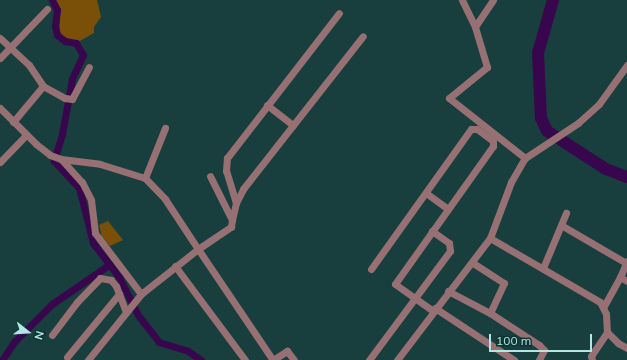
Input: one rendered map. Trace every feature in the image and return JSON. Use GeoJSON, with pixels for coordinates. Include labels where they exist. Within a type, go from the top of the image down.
{"type":"FeatureCollection","features":[{"type":"Feature","properties":{"kind":"street"},"geometry":{"type":"LineString","coordinates":[[462,0],[475,27],[488,65],[449,98],[524,158]]}},
{"type":"Feature","properties":{"kind":"street"},"geometry":{"type":"LineString","coordinates":[[475,27],[493,0]]}},
{"type":"Feature","properties":{"kind":"street"},"geometry":{"type":"LineString","coordinates":[[0,58],[47,9]]}},
{"type":"Feature","properties":{"kind":"street"},"geometry":{"type":"LineString","coordinates":[[236,203],[226,171],[227,158],[339,13]]}},
{"type":"Feature","properties":{"kind":"street"},"geometry":{"type":"LineString","coordinates":[[88,360],[139,296],[175,266],[228,230],[236,203],[243,189],[363,36]]}},
{"type":"Feature","properties":{"kind":"street"},"geometry":{"type":"LineString","coordinates":[[0,38],[29,65],[43,86],[68,99],[89,67]]}},
{"type":"Feature","properties":{"kind":"street"},"geometry":{"type":"LineString","coordinates":[[397,360],[448,291],[473,263],[490,238],[512,182],[524,158],[578,123],[599,104],[627,65]]}},
{"type":"Feature","properties":{"kind":"street"},"geometry":{"type":"LineString","coordinates":[[13,122],[43,86]]}},
{"type":"Feature","properties":{"kind":"street"},"geometry":{"type":"LineString","coordinates":[[267,105],[293,125]]}},
{"type":"Feature","properties":{"kind":"street"},"geometry":{"type":"LineString","coordinates":[[0,109],[26,135],[58,158],[82,182],[91,200],[96,233],[139,296]]}},
{"type":"Feature","properties":{"kind":"street"},"geometry":{"type":"LineString","coordinates":[[145,178],[164,128]]}},
{"type":"Feature","properties":{"kind":"street"},"geometry":{"type":"LineString","coordinates":[[372,269],[470,129],[477,129],[493,141],[493,146],[395,284],[514,360]]}},
{"type":"Feature","properties":{"kind":"street"},"geometry":{"type":"LineString","coordinates":[[0,162],[26,135]]}},
{"type":"Feature","properties":{"kind":"street"},"geometry":{"type":"LineString","coordinates":[[58,158],[100,164],[145,178],[165,199],[273,360],[287,351],[294,360]]}},
{"type":"Feature","properties":{"kind":"street"},"geometry":{"type":"LineString","coordinates":[[210,176],[232,220]]}},
{"type":"Feature","properties":{"kind":"street"},"geometry":{"type":"LineString","coordinates":[[426,193],[448,209]]}},
{"type":"Feature","properties":{"kind":"street"},"geometry":{"type":"LineString","coordinates":[[543,268],[566,213]]}},
{"type":"Feature","properties":{"kind":"street"},"geometry":{"type":"LineString","coordinates":[[560,225],[626,262],[620,277],[604,306],[607,332],[618,343],[627,348]]}},
{"type":"Feature","properties":{"kind":"street"},"geometry":{"type":"LineString","coordinates":[[370,360],[451,247],[432,232]]}},
{"type":"Feature","properties":{"kind":"street"},"geometry":{"type":"LineString","coordinates":[[490,238],[543,268],[604,306]]}},
{"type":"Feature","properties":{"kind":"street"},"geometry":{"type":"LineString","coordinates":[[473,263],[504,283],[490,313]]}},
{"type":"Feature","properties":{"kind":"street"},"geometry":{"type":"LineString","coordinates":[[175,266],[245,360]]}},
{"type":"Feature","properties":{"kind":"street"},"geometry":{"type":"LineString","coordinates":[[620,277],[627,281]]}},
{"type":"Feature","properties":{"kind":"street"},"geometry":{"type":"LineString","coordinates":[[52,335],[77,302],[100,278],[110,280],[129,309]]}},
{"type":"Feature","properties":{"kind":"street"},"geometry":{"type":"LineString","coordinates":[[448,291],[490,313],[543,349],[539,360]]}},
{"type":"Feature","properties":{"kind":"street"},"geometry":{"type":"LineString","coordinates":[[67,357],[119,294]]}},
{"type":"Feature","properties":{"kind":"street"},"geometry":{"type":"LineString","coordinates":[[592,360],[591,356],[607,332]]}},
{"type":"Feature","properties":{"kind":"shaded area"},"geometry":{"type":"Polygon","coordinates":[[[54,0],[97,0],[101,17],[94,27],[94,33],[78,42],[66,39],[59,33],[60,17],[54,0]]]}},
{"type":"Feature","properties":{"kind":"shaded area"},"geometry":{"type":"Polygon","coordinates":[[[108,221],[123,240],[110,246],[102,237],[99,225],[108,221]]]}},
{"type":"Feature","properties":{"kind":"waterway"},"geometry":{"type":"LineString","coordinates":[[52,0],[57,10],[55,26],[57,35],[65,41],[76,43],[83,55],[72,79],[62,134],[54,161],[79,188],[93,243],[119,277],[138,315],[159,342],[188,351],[201,360]]}},
{"type":"Feature","properties":{"kind":"waterway"},"geometry":{"type":"LineString","coordinates":[[553,0],[538,53],[541,118],[547,131],[606,169],[627,177]]}},
{"type":"Feature","properties":{"kind":"waterway"},"geometry":{"type":"LineString","coordinates":[[2,360],[14,342],[52,304],[110,264]]}}]}
